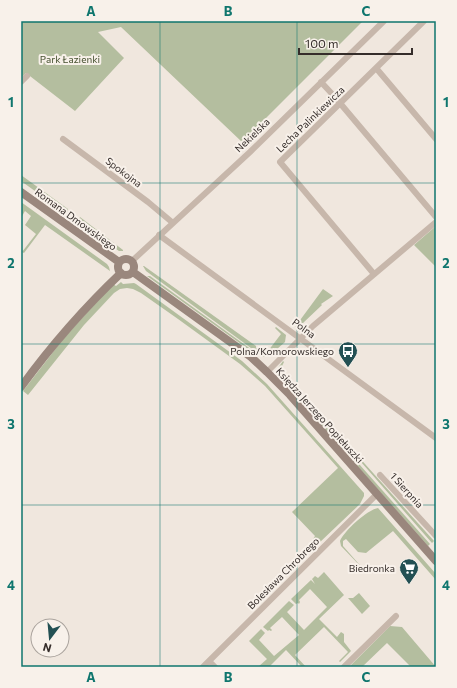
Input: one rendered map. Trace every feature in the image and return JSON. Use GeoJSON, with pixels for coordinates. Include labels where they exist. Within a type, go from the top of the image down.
{"type":"FeatureCollection","features":[{"type":"Feature","properties":{"kind":"street","name":"Nekielska"},"geometry":{"type":"LineString","coordinates":[[132,261],[250,152],[384,21]]}},
{"type":"Feature","properties":{"kind":"street","name":"Lecha Palinkiewicza"},"geometry":{"type":"LineString","coordinates":[[374,274],[280,162],[424,21]]}},
{"type":"Feature","properties":{"kind":"street"},"geometry":{"type":"LineString","coordinates":[[376,68],[436,138]]}},
{"type":"Feature","properties":{"kind":"street"},"geometry":{"type":"LineString","coordinates":[[21,82],[27,76]]}},
{"type":"Feature","properties":{"kind":"street"},"geometry":{"type":"LineString","coordinates":[[321,82],[436,217]]}},
{"type":"Feature","properties":{"kind":"street","name":"Spokojna"},"geometry":{"type":"LineString","coordinates":[[64,139],[148,202],[173,223]]}},
{"type":"Feature","properties":{"kind":"street","name":"Romana Dmowskiego"},"geometry":{"type":"LineString","coordinates":[[21,192],[119,262]]}},
{"type":"Feature","properties":{"kind":"street"},"geometry":{"type":"LineString","coordinates":[[267,372],[300,338],[436,222]]}},
{"type":"Feature","properties":{"kind":"street","name":"Polna"},"geometry":{"type":"LineString","coordinates":[[159,235],[436,438]]}},
{"type":"Feature","properties":{"kind":"street"},"geometry":{"type":"LineString","coordinates":[[127,259],[132,261],[134,265],[133,272],[126,275],[121,273],[118,269],[119,262],[127,259]]}},
{"type":"Feature","properties":{"kind":"street","name":"Księdza Jerzego Popiełuszki"},"geometry":{"type":"LineString","coordinates":[[133,272],[226,338],[267,372],[290,395],[436,561]]}},
{"type":"Feature","properties":{"kind":"street"},"geometry":{"type":"LineString","coordinates":[[21,387],[44,356],[73,322],[121,273]]}},
{"type":"Feature","properties":{"kind":"street","name":"1 Sierpnia"},"geometry":{"type":"LineString","coordinates":[[380,475],[436,536]]}},
{"type":"Feature","properties":{"kind":"street","name":"Bolesława Chrobrego"},"geometry":{"type":"LineString","coordinates":[[203,667],[377,494]]}},
{"type":"Feature","properties":{"kind":"street"},"geometry":{"type":"LineString","coordinates":[[344,667],[396,616]]}},
{"type":"Feature","properties":{"kind":"street"},"geometry":{"type":"LineString","coordinates":[[209,661],[214,667]]}},
{"type":"Feature","properties":{"kind":"green space","name":"Park Łazienki"},"geometry":{"type":"Polygon","coordinates":[[[21,21],[363,21],[242,142],[121,27],[98,32],[124,58],[75,111],[26,73],[21,78],[21,21]]]}},
{"type":"Feature","properties":{"kind":"green space"},"geometry":{"type":"Polygon","coordinates":[[[21,175],[68,209],[67,214],[21,181],[21,175]]]}},
{"type":"Feature","properties":{"kind":"green space"},"geometry":{"type":"Polygon","coordinates":[[[21,202],[107,264],[110,271],[45,225],[24,253],[22,252],[36,234],[25,225],[31,216],[25,211],[21,218],[21,202]]]}},
{"type":"Feature","properties":{"kind":"green space"},"geometry":{"type":"Polygon","coordinates":[[[80,217],[123,251],[119,251],[78,222],[80,217]]]}},
{"type":"Feature","properties":{"kind":"green space"},"geometry":{"type":"Polygon","coordinates":[[[436,226],[436,267],[414,245],[436,226]]]}},
{"type":"Feature","properties":{"kind":"green space"},"geometry":{"type":"Polygon","coordinates":[[[143,266],[256,346],[256,348],[265,355],[281,334],[275,328],[276,327],[286,335],[285,342],[268,357],[263,357],[146,271],[143,266]]]}},
{"type":"Feature","properties":{"kind":"green space"},"geometry":{"type":"Polygon","coordinates":[[[147,276],[150,276],[252,350],[252,352],[147,276]]]}},
{"type":"Feature","properties":{"kind":"green space"},"geometry":{"type":"Polygon","coordinates":[[[121,282],[123,284],[136,284],[242,361],[267,384],[364,493],[360,504],[318,544],[313,539],[315,536],[292,512],[338,468],[265,386],[240,364],[141,293],[127,288],[120,289],[114,293],[84,325],[28,395],[23,391],[64,338],[113,284],[116,286],[121,282]]]}},
{"type":"Feature","properties":{"kind":"green space"},"geometry":{"type":"Polygon","coordinates":[[[323,289],[333,296],[321,304],[322,305],[303,323],[295,327],[323,289]]]}},
{"type":"Feature","properties":{"kind":"green space"},"geometry":{"type":"Polygon","coordinates":[[[283,361],[284,362],[280,370],[281,376],[430,544],[428,546],[279,377],[278,368],[283,361]]]}},
{"type":"Feature","properties":{"kind":"green space"},"geometry":{"type":"Polygon","coordinates":[[[348,445],[434,541],[432,543],[347,446],[348,445]]]}},
{"type":"Feature","properties":{"kind":"green space"},"geometry":{"type":"Polygon","coordinates":[[[378,508],[436,574],[436,580],[393,531],[366,553],[358,552],[346,539],[343,541],[343,546],[365,571],[341,546],[340,541],[342,537],[351,527],[362,517],[378,508]]]}},
{"type":"Feature","properties":{"kind":"green space"},"geometry":{"type":"Polygon","coordinates":[[[324,572],[344,595],[319,619],[337,637],[341,632],[344,634],[344,642],[351,651],[340,662],[339,661],[348,652],[324,627],[295,655],[306,667],[302,667],[286,650],[269,667],[258,667],[267,659],[249,641],[261,629],[265,633],[259,640],[274,656],[299,635],[282,617],[270,628],[272,630],[271,631],[268,631],[263,627],[289,601],[294,605],[287,612],[304,630],[327,607],[310,589],[299,600],[299,604],[296,604],[291,599],[311,580],[315,584],[312,579],[315,576],[318,578],[324,572]]]}},
{"type":"Feature","properties":{"kind":"green space"},"geometry":{"type":"Polygon","coordinates":[[[359,593],[370,606],[362,614],[348,598],[353,598],[359,593]]]}},
{"type":"Feature","properties":{"kind":"green space"},"geometry":{"type":"Polygon","coordinates":[[[390,626],[402,627],[436,667],[411,667],[387,643],[362,667],[349,667],[390,626]]]}},
{"type":"Feature","properties":{"kind":"place","name":"Polna/Komorowskiego"},"geometry":{"type":"Point","coordinates":[348,368]}},
{"type":"Feature","properties":{"kind":"place","name":"Biedronka"},"geometry":{"type":"Point","coordinates":[409,585]}}]}
